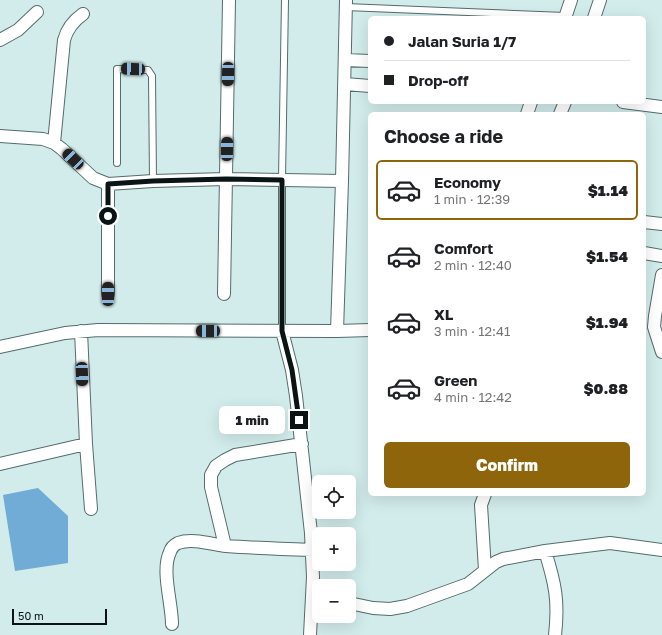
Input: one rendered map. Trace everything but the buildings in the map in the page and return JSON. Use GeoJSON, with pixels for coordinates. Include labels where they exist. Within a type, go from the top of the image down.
{"type":"FeatureCollection","features":[{"type":"Feature","properties":{"kind":"street"},"geometry":{"type":"LineString","coordinates":[[224,294],[229,0]]}},
{"type":"Feature","properties":{"kind":"street"},"geometry":{"type":"LineString","coordinates":[[565,16],[571,0]]}},
{"type":"Feature","properties":{"kind":"street"},"geometry":{"type":"LineString","coordinates":[[595,16],[600,0]]}},
{"type":"Feature","properties":{"kind":"street"},"geometry":{"type":"LineString","coordinates":[[338,331],[346,4]]}},
{"type":"Feature","properties":{"kind":"street"},"geometry":{"type":"LineString","coordinates":[[0,40],[18,30],[37,12]]}},
{"type":"Feature","properties":{"kind":"street"},"geometry":{"type":"LineString","coordinates":[[54,143],[64,40],[66,32],[73,22],[82,14]]}},
{"type":"Feature","properties":{"kind":"street"},"geometry":{"type":"LineString","coordinates":[[345,60],[368,61]]}},
{"type":"Feature","properties":{"kind":"street"},"geometry":{"type":"LineString","coordinates":[[345,84],[368,86]]}},
{"type":"Feature","properties":{"kind":"street"},"geometry":{"type":"LineString","coordinates":[[639,104],[662,107]]}},
{"type":"Feature","properties":{"kind":"street"},"geometry":{"type":"LineString","coordinates":[[0,136],[43,139],[54,143],[93,178],[108,184],[226,179],[342,181]]}},
{"type":"Feature","properties":{"kind":"street"},"geometry":{"type":"LineString","coordinates":[[108,184],[108,294]]}},
{"type":"Feature","properties":{"kind":"street"},"geometry":{"type":"LineString","coordinates":[[646,222],[662,224]]}},
{"type":"Feature","properties":{"kind":"street"},"geometry":{"type":"LineString","coordinates":[[646,253],[662,256]]}},
{"type":"Feature","properties":{"kind":"street"},"geometry":{"type":"LineString","coordinates":[[662,275],[654,327],[662,352]]}},
{"type":"Feature","properties":{"kind":"street"},"geometry":{"type":"LineString","coordinates":[[0,346],[81,331],[368,330]]}},
{"type":"Feature","properties":{"kind":"street"},"geometry":{"type":"LineString","coordinates":[[81,331],[86,444],[91,509]]}},
{"type":"Feature","properties":{"kind":"street"},"geometry":{"type":"LineString","coordinates":[[172,624],[172,612],[166,565],[172,546],[178,543],[192,541],[225,546],[312,550],[302,444],[292,370],[282,331]]}},
{"type":"Feature","properties":{"kind":"street"},"geometry":{"type":"LineString","coordinates":[[0,464],[86,444]]}},
{"type":"Feature","properties":{"kind":"street"},"geometry":{"type":"LineString","coordinates":[[225,546],[211,487],[211,475],[216,466],[235,455],[302,444]]}},
{"type":"Feature","properties":{"kind":"street"},"geometry":{"type":"LineString","coordinates":[[484,496],[481,505],[484,570]]}},
{"type":"Feature","properties":{"kind":"street"},"geometry":{"type":"LineString","coordinates":[[356,604],[373,608],[390,609],[407,606],[468,584],[484,570],[503,559],[545,551],[610,543],[662,550]]}},
{"type":"Feature","properties":{"kind":"street"},"geometry":{"type":"LineString","coordinates":[[545,551],[557,595],[556,635]]}},
{"type":"Feature","properties":{"kind":"street"},"geometry":{"type":"LineString","coordinates":[[310,635],[313,571]]}},
{"type":"Feature","properties":{"kind":"lane"},"geometry":{"type":"LineString","coordinates":[[282,331],[282,180],[285,0]]}},
{"type":"Feature","properties":{"kind":"lane"},"geometry":{"type":"LineString","coordinates":[[346,4],[548,16]]}},
{"type":"Feature","properties":{"kind":"lane"},"geometry":{"type":"LineString","coordinates":[[117,163],[117,70],[148,70],[152,76],[153,181]]}},
{"type":"Feature","properties":{"kind":"water"},"geometry":{"type":"Polygon","coordinates":[[[38,488],[68,516],[68,563],[15,571],[3,495],[38,488]]]}},
{"type":"Feature","properties":{"kind":"route"},"geometry":{"type":"LineString","coordinates":[[108,216],[108,184],[226,179],[282,180],[282,331],[292,370],[299,420]]}}]}
